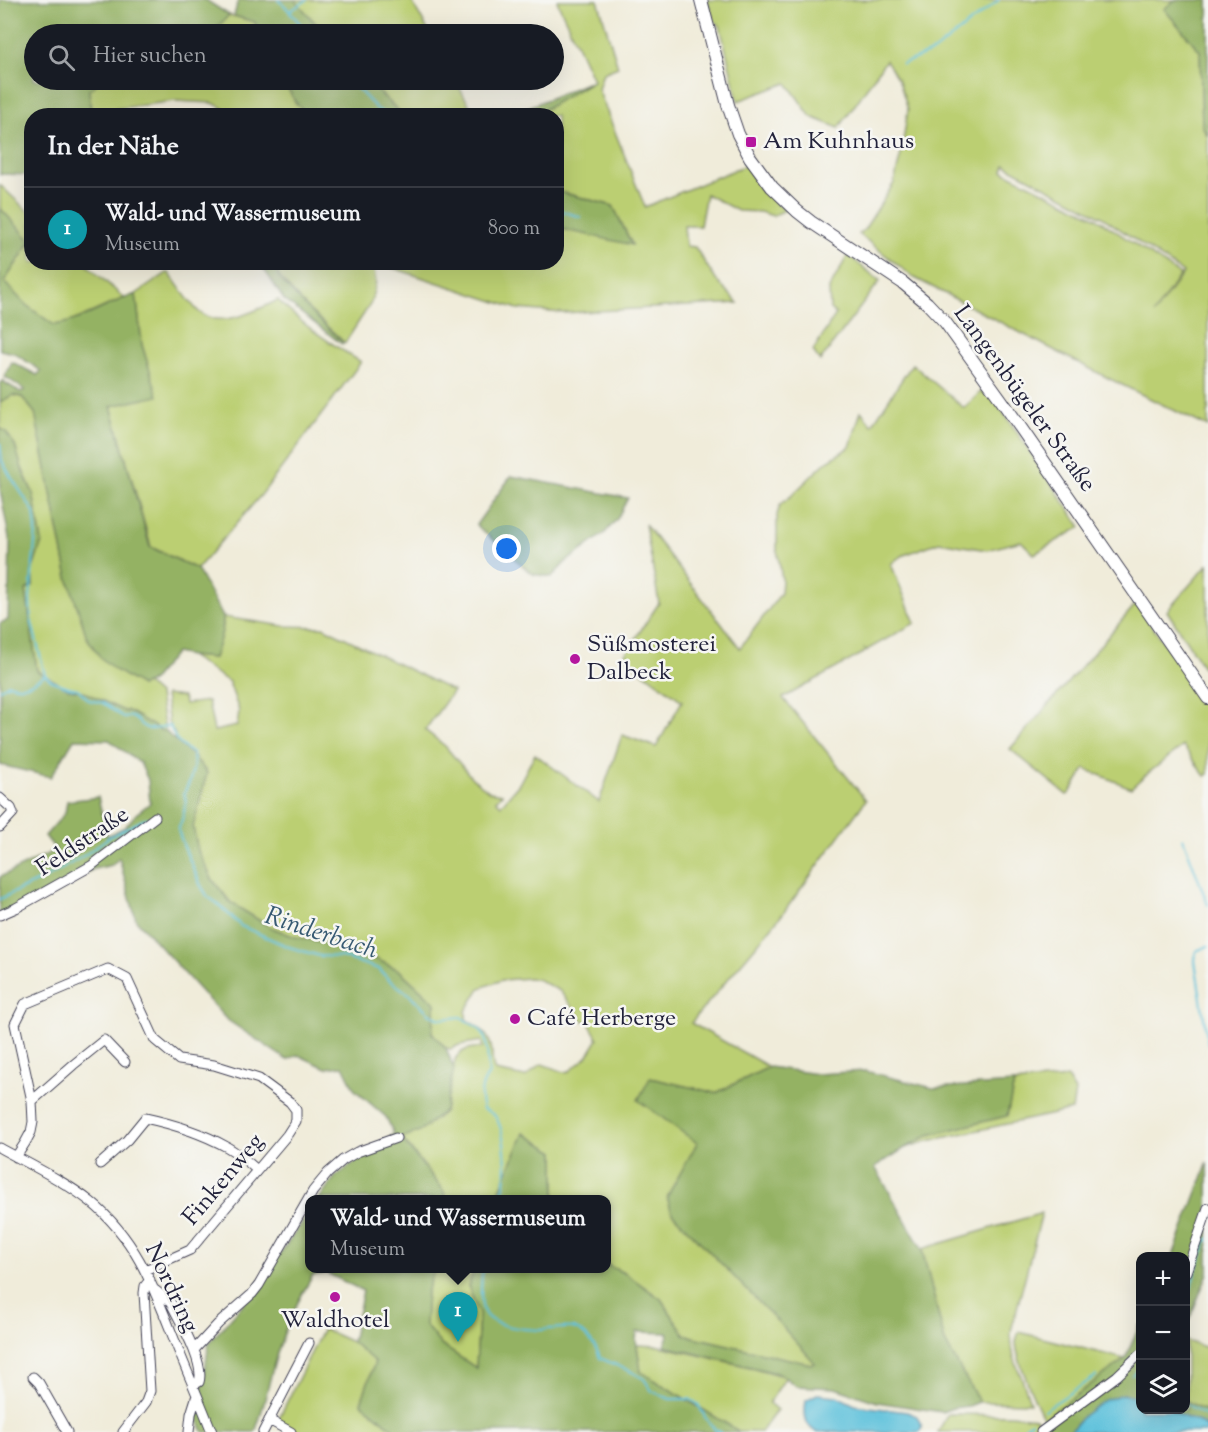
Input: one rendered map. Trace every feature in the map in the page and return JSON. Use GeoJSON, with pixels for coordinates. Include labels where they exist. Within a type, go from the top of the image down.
{"type":"FeatureCollection","features":[{"type":"Feature","properties":{"kind":"main road","name":"Langenbügeler Straße"},"geometry":{"type":"LineString","coordinates":[[701,0],[728,105],[738,134],[750,157],[769,183],[796,211],[903,283],[945,322],[1208,698]]}},
{"type":"Feature","properties":{"kind":"street"},"geometry":{"type":"LineString","coordinates":[[0,798],[13,813],[0,828]]}},
{"type":"Feature","properties":{"kind":"street","name":"Feldstraße"},"geometry":{"type":"LineString","coordinates":[[0,915],[91,866],[155,817]]}},
{"type":"Feature","properties":{"kind":"street","name":"Finkenweg"},"geometry":{"type":"LineString","coordinates":[[32,1101],[15,1024],[25,1004],[108,969],[128,979],[155,1040],[179,1060],[214,1065],[259,1079],[290,1102],[296,1110],[296,1121],[287,1135],[190,1250],[145,1270]]}},
{"type":"Feature","properties":{"kind":"street"},"geometry":{"type":"LineString","coordinates":[[16,1157],[31,1132],[32,1101],[73,1065],[104,1041],[125,1062]]}},
{"type":"Feature","properties":{"kind":"street"},"geometry":{"type":"LineString","coordinates":[[100,1164],[127,1140],[145,1118],[168,1123],[226,1146],[257,1170]]}},
{"type":"Feature","properties":{"kind":"street"},"geometry":{"type":"LineString","coordinates":[[311,1195],[342,1160],[396,1138]]}},
{"type":"Feature","properties":{"kind":"street","name":"Nordring"},"geometry":{"type":"LineString","coordinates":[[0,1148],[92,1202],[121,1232],[134,1250],[155,1290],[212,1432]]}},
{"type":"Feature","properties":{"kind":"street"},"geometry":{"type":"LineString","coordinates":[[194,1350],[259,1286],[305,1205]]}},
{"type":"Feature","properties":{"kind":"street"},"geometry":{"type":"LineString","coordinates":[[1190,1258],[1208,1208]]}},
{"type":"Feature","properties":{"kind":"street"},"geometry":{"type":"LineString","coordinates":[[123,1432],[146,1402],[150,1391],[144,1293],[145,1286],[150,1280]]}},
{"type":"Feature","properties":{"kind":"street"},"geometry":{"type":"LineString","coordinates":[[155,1290],[172,1305],[194,1350],[201,1377],[199,1382],[193,1385]]}},
{"type":"Feature","properties":{"kind":"street"},"geometry":{"type":"LineString","coordinates":[[263,1432],[309,1343]]}},
{"type":"Feature","properties":{"kind":"street"},"geometry":{"type":"LineString","coordinates":[[1044,1431],[1106,1385],[1136,1358]]}},
{"type":"Feature","properties":{"kind":"street"},"geometry":{"type":"LineString","coordinates":[[33,1377],[39,1383],[67,1432]]}},
{"type":"Feature","properties":{"kind":"street"},"geometry":{"type":"LineString","coordinates":[[189,1432],[191,1414],[197,1395]]}},
{"type":"Feature","properties":{"kind":"street"},"geometry":{"type":"LineString","coordinates":[[269,1420],[291,1432]]}},
{"type":"Feature","properties":{"kind":"green space"},"geometry":{"type":"Polygon","coordinates":[[[0,0],[206,0],[229,15],[220,24],[24,24],[24,90],[89,90],[90,108],[24,108],[24,175],[0,175],[0,0]]]}},
{"type":"Feature","properties":{"kind":"green space"},"geometry":{"type":"Polygon","coordinates":[[[238,0],[295,0],[316,24],[256,24],[234,16],[238,0]]]}},
{"type":"Feature","properties":{"kind":"green space"},"geometry":{"type":"Polygon","coordinates":[[[295,0],[411,0],[424,24],[316,24],[295,0]]]}},
{"type":"Feature","properties":{"kind":"green space"},"geometry":{"type":"Polygon","coordinates":[[[598,0],[618,67],[603,73],[598,89],[645,207],[746,165],[761,190],[785,210],[773,216],[760,212],[738,211],[706,194],[700,226],[684,226],[686,246],[695,247],[716,280],[738,303],[563,313],[518,309],[399,270],[564,270],[564,229],[632,244],[613,206],[564,193],[564,108],[547,108],[593,80],[557,1],[598,0]]]}},
{"type":"Feature","properties":{"kind":"green space"},"geometry":{"type":"Polygon","coordinates":[[[707,0],[1175,0],[1165,9],[1200,51],[1202,125],[1208,137],[1208,427],[913,277],[859,234],[864,230],[894,183],[908,109],[899,81],[886,60],[839,128],[811,117],[787,83],[738,101],[720,26],[714,20],[707,0]],[[1005,165],[1003,171],[1095,217],[1180,275],[1154,314],[1183,273],[1102,217],[1005,165]]]}},
{"type":"Feature","properties":{"kind":"green space"},"geometry":{"type":"Polygon","coordinates":[[[1175,0],[1208,0],[1208,137],[1202,125],[1200,51],[1164,9],[1175,0]]]}},
{"type":"Feature","properties":{"kind":"green space"},"geometry":{"type":"Polygon","coordinates":[[[229,15],[256,24],[220,24],[229,15]]]}},
{"type":"Feature","properties":{"kind":"green space"},"geometry":{"type":"Polygon","coordinates":[[[594,80],[547,108],[526,108],[594,80]]]}},
{"type":"Feature","properties":{"kind":"green space"},"geometry":{"type":"Polygon","coordinates":[[[89,90],[289,90],[301,108],[222,108],[213,103],[175,101],[122,108],[91,108],[89,90]]]}},
{"type":"Feature","properties":{"kind":"green space"},"geometry":{"type":"Polygon","coordinates":[[[289,90],[377,90],[396,108],[301,108],[289,90]]]}},
{"type":"Feature","properties":{"kind":"green space"},"geometry":{"type":"Polygon","coordinates":[[[377,90],[461,90],[471,108],[396,108],[377,90]]]}},
{"type":"Feature","properties":{"kind":"green space"},"geometry":{"type":"Polygon","coordinates":[[[0,185],[24,207],[24,234],[0,208],[0,185]]]}},
{"type":"Feature","properties":{"kind":"green space"},"geometry":{"type":"Polygon","coordinates":[[[564,193],[613,206],[632,245],[564,230],[564,193]]]}},
{"type":"Feature","properties":{"kind":"green space"},"geometry":{"type":"Polygon","coordinates":[[[0,208],[24,234],[24,252],[4,282],[26,305],[54,325],[75,320],[136,294],[142,345],[158,396],[111,406],[150,547],[197,569],[223,617],[222,633],[214,658],[175,653],[151,682],[141,686],[115,670],[100,657],[87,638],[68,578],[35,413],[22,397],[13,395],[0,402],[0,384],[4,380],[20,392],[25,390],[4,376],[12,362],[37,375],[41,371],[14,353],[0,350],[0,208]]]}},
{"type":"Feature","properties":{"kind":"green space"},"geometry":{"type":"Polygon","coordinates":[[[24,252],[24,270],[93,270],[124,298],[69,323],[54,325],[26,305],[4,282],[24,252]]]}},
{"type":"Feature","properties":{"kind":"green space"},"geometry":{"type":"Polygon","coordinates":[[[848,255],[880,281],[820,361],[813,351],[836,314],[830,309],[829,289],[848,255]]]}},
{"type":"Feature","properties":{"kind":"green space"},"geometry":{"type":"Polygon","coordinates":[[[265,270],[277,270],[283,282],[343,342],[342,344],[284,300],[265,270]]]}},
{"type":"Feature","properties":{"kind":"green space"},"geometry":{"type":"Polygon","coordinates":[[[277,270],[374,270],[376,282],[371,303],[345,343],[310,311],[278,275],[277,270]]]}},
{"type":"Feature","properties":{"kind":"green space"},"geometry":{"type":"Polygon","coordinates":[[[167,273],[194,307],[207,317],[227,319],[238,317],[278,300],[307,326],[361,362],[262,494],[197,569],[151,547],[111,406],[157,396],[142,345],[136,294],[167,273]]]}},
{"type":"Feature","properties":{"kind":"green space"},"geometry":{"type":"Polygon","coordinates":[[[912,364],[964,408],[986,387],[1081,527],[1034,554],[1021,541],[987,550],[939,542],[897,559],[891,564],[915,623],[867,650],[863,648],[867,651],[783,698],[866,800],[781,916],[691,1023],[769,1067],[716,1093],[650,1078],[698,1143],[667,1197],[816,1363],[810,1364],[685,1335],[661,1299],[626,1274],[611,1267],[611,1195],[555,1195],[555,1152],[524,1134],[498,1195],[445,1195],[401,1137],[420,1131],[445,1111],[455,1059],[471,1048],[483,1047],[481,1041],[459,1045],[451,1049],[446,1048],[432,1033],[435,1003],[399,970],[363,953],[329,943],[295,937],[270,927],[231,903],[212,879],[198,851],[193,827],[207,773],[196,759],[174,740],[174,733],[169,726],[165,695],[183,697],[185,704],[208,701],[214,731],[237,726],[239,711],[229,682],[190,656],[214,658],[223,627],[223,617],[284,626],[323,627],[453,691],[425,730],[445,746],[472,778],[490,792],[502,794],[496,800],[501,805],[519,784],[535,754],[599,802],[622,735],[656,747],[682,701],[623,657],[659,603],[645,524],[740,648],[781,593],[782,580],[777,550],[777,515],[780,505],[826,462],[850,447],[861,411],[872,425],[912,364]],[[530,978],[502,980],[480,988],[466,1011],[466,1019],[484,1032],[489,1040],[495,1071],[525,1077],[542,1064],[567,1073],[587,1057],[598,1039],[589,1023],[581,1019],[560,991],[530,978]]]}},
{"type":"Feature","properties":{"kind":"green space"},"geometry":{"type":"Polygon","coordinates":[[[13,395],[22,397],[35,413],[68,578],[141,686],[147,684],[159,695],[165,730],[163,732],[127,711],[82,691],[69,689],[37,671],[26,590],[33,586],[32,571],[42,542],[33,493],[6,432],[0,428],[0,402],[13,395]]]}},
{"type":"Feature","properties":{"kind":"green space"},"geometry":{"type":"Polygon","coordinates":[[[0,428],[6,432],[15,445],[23,472],[33,493],[42,542],[32,571],[33,586],[26,590],[37,671],[69,689],[82,691],[126,712],[127,710],[162,731],[165,730],[196,759],[207,773],[193,827],[198,851],[212,879],[231,903],[270,927],[295,937],[329,943],[363,953],[399,970],[435,1003],[432,1033],[446,1048],[454,1069],[445,1110],[420,1131],[401,1138],[445,1195],[322,1195],[335,1177],[394,1134],[386,1117],[355,1090],[343,1066],[326,1068],[298,1055],[287,1060],[226,1019],[136,920],[119,858],[112,865],[94,869],[0,915],[0,877],[56,850],[45,836],[65,813],[67,801],[98,797],[107,836],[125,827],[150,803],[148,780],[140,763],[109,740],[74,739],[51,777],[0,765],[0,623],[8,620],[10,543],[0,489],[0,428]]]}},
{"type":"Feature","properties":{"kind":"green space"},"geometry":{"type":"Polygon","coordinates":[[[511,476],[628,498],[617,519],[605,533],[565,563],[552,577],[532,574],[476,525],[511,476]]]}},
{"type":"Feature","properties":{"kind":"green space"},"geometry":{"type":"Polygon","coordinates":[[[1208,564],[1208,675],[1167,611],[1208,564]]]}},
{"type":"Feature","properties":{"kind":"green space"},"geometry":{"type":"Polygon","coordinates":[[[1136,604],[1208,704],[1208,774],[1205,776],[1183,746],[1131,788],[1085,769],[1067,795],[1010,749],[1136,604]]]}},
{"type":"Feature","properties":{"kind":"green space"},"geometry":{"type":"Polygon","coordinates":[[[769,1067],[817,1074],[865,1071],[933,1088],[1014,1083],[1007,1116],[929,1135],[875,1167],[922,1249],[945,1342],[979,1402],[942,1412],[877,1402],[835,1388],[796,1386],[780,1374],[664,1346],[669,1333],[637,1332],[641,1372],[740,1432],[389,1432],[392,1428],[361,1403],[375,1362],[352,1342],[363,1291],[327,1273],[433,1273],[427,1290],[425,1325],[441,1345],[476,1368],[479,1314],[468,1286],[473,1273],[611,1273],[611,1267],[626,1274],[661,1299],[685,1335],[810,1364],[815,1363],[672,1213],[667,1197],[697,1143],[638,1100],[650,1078],[716,1093],[769,1067]]]}},
{"type":"Feature","properties":{"kind":"green space"},"geometry":{"type":"Polygon","coordinates":[[[1067,1078],[1075,1091],[1072,1110],[905,1148],[929,1135],[1007,1116],[1014,1083],[1067,1078]]]}},
{"type":"Feature","properties":{"kind":"green space"},"geometry":{"type":"Polygon","coordinates":[[[524,1133],[555,1152],[555,1195],[498,1195],[524,1133]]]}},
{"type":"Feature","properties":{"kind":"green space"},"geometry":{"type":"Polygon","coordinates":[[[1208,1162],[1208,1273],[1190,1318],[1190,1252],[1174,1252],[1208,1162]]]}},
{"type":"Feature","properties":{"kind":"green space"},"geometry":{"type":"Polygon","coordinates":[[[1042,1213],[1011,1331],[1012,1350],[1030,1403],[979,1402],[945,1342],[922,1249],[1042,1213]]]}},
{"type":"Feature","properties":{"kind":"green space"},"geometry":{"type":"Polygon","coordinates":[[[305,1219],[305,1273],[327,1273],[313,1275],[291,1316],[277,1353],[255,1432],[203,1432],[197,1418],[209,1343],[249,1297],[305,1219]]]}},
{"type":"Feature","properties":{"kind":"green space"},"geometry":{"type":"Polygon","coordinates":[[[433,1273],[473,1273],[468,1286],[479,1314],[476,1368],[441,1345],[425,1325],[427,1290],[433,1273]]]}},
{"type":"Feature","properties":{"kind":"green space"},"geometry":{"type":"Polygon","coordinates":[[[323,1329],[352,1342],[375,1362],[361,1403],[392,1428],[389,1432],[296,1432],[277,1422],[323,1329]]]}},
{"type":"Feature","properties":{"kind":"green space"},"geometry":{"type":"Polygon","coordinates":[[[1019,1332],[1125,1359],[1044,1419],[1019,1359],[1016,1342],[1019,1332]]]}},
{"type":"Feature","properties":{"kind":"green space"},"geometry":{"type":"Polygon","coordinates":[[[1136,1333],[1136,1397],[1123,1394],[1083,1416],[1070,1432],[1049,1432],[1044,1419],[1125,1359],[1136,1333]]]}},
{"type":"Feature","properties":{"kind":"green space"},"geometry":{"type":"Polygon","coordinates":[[[1190,1342],[1208,1348],[1208,1412],[1190,1403],[1190,1342]]]}},
{"type":"Feature","properties":{"kind":"green space"},"geometry":{"type":"Polygon","coordinates":[[[637,1345],[660,1346],[786,1377],[769,1403],[777,1410],[761,1432],[740,1432],[641,1372],[637,1345]]]}},
{"type":"Feature","properties":{"kind":"green space"},"geometry":{"type":"Polygon","coordinates":[[[1190,1403],[1208,1412],[1208,1428],[1180,1414],[1190,1414],[1190,1403]]]}},
{"type":"Feature","properties":{"kind":"green space"},"geometry":{"type":"Polygon","coordinates":[[[948,1414],[1011,1415],[1036,1418],[1041,1432],[938,1432],[948,1414]]]}},
{"type":"Feature","properties":{"kind":"water"},"geometry":{"type":"Polygon","coordinates":[[[817,1394],[837,1396],[855,1405],[907,1412],[917,1416],[922,1427],[919,1432],[816,1432],[807,1422],[805,1410],[806,1400],[817,1394]]]}},
{"type":"Feature","properties":{"kind":"water"},"geometry":{"type":"Polygon","coordinates":[[[1123,1394],[1136,1397],[1136,1414],[1180,1414],[1208,1428],[1208,1432],[1070,1432],[1083,1416],[1105,1400],[1123,1394]]]}},
{"type":"Feature","properties":{"kind":"waterway"},"geometry":{"type":"LineString","coordinates":[[278,0],[300,24]]}},
{"type":"Feature","properties":{"kind":"waterway"},"geometry":{"type":"LineString","coordinates":[[290,11],[307,0]]}},
{"type":"Feature","properties":{"kind":"waterway"},"geometry":{"type":"LineString","coordinates":[[902,64],[934,51],[999,0]]}},
{"type":"Feature","properties":{"kind":"waterway"},"geometry":{"type":"LineString","coordinates":[[359,90],[376,108]]}},
{"type":"Feature","properties":{"kind":"waterway"},"geometry":{"type":"LineString","coordinates":[[564,212],[580,217]]}},
{"type":"Feature","properties":{"kind":"waterway","name":"Rinderbach"},"geometry":{"type":"LineString","coordinates":[[0,443],[2,461],[34,512],[36,530],[30,598],[31,619],[45,675],[52,681],[78,689],[89,700],[103,703],[123,717],[132,717],[146,728],[170,726],[178,742],[193,754],[194,766],[184,793],[186,802],[178,830],[201,886],[208,897],[241,926],[289,947],[320,956],[342,957],[379,969],[429,1013],[440,1019],[461,1017],[481,1031],[487,1045],[489,1074],[482,1086],[483,1109],[495,1116],[505,1150],[505,1179],[501,1195]]}},
{"type":"Feature","properties":{"kind":"waterway"},"geometry":{"type":"LineString","coordinates":[[0,689],[9,684],[28,685],[45,675]]}},
{"type":"Feature","properties":{"kind":"waterway"},"geometry":{"type":"LineString","coordinates":[[0,899],[53,874],[109,837],[147,818]]}},
{"type":"Feature","properties":{"kind":"waterway"},"geometry":{"type":"LineString","coordinates":[[1183,838],[1208,905]]}},
{"type":"Feature","properties":{"kind":"waterway"},"geometry":{"type":"LineString","coordinates":[[1208,946],[1196,951],[1195,961],[1208,1044]]}},
{"type":"Feature","properties":{"kind":"waterway"},"geometry":{"type":"LineString","coordinates":[[1190,1290],[1205,1242],[1208,1239]]}},
{"type":"Feature","properties":{"kind":"waterway","name":"Rinderbach"},"geometry":{"type":"LineString","coordinates":[[482,1273],[482,1304],[489,1318],[503,1325],[519,1328],[541,1330],[573,1328],[582,1332],[590,1340],[600,1358],[644,1379],[652,1391],[670,1399],[690,1399],[698,1404],[715,1430],[720,1432]]}},
{"type":"Feature","properties":{"kind":"waterway"},"geometry":{"type":"LineString","coordinates":[[1132,1375],[1136,1372]]}},
{"type":"Feature","properties":{"kind":"waterway"},"geometry":{"type":"LineString","coordinates":[[1044,1410],[1096,1376]]}},
{"type":"Feature","properties":{"kind":"waterway"},"geometry":{"type":"LineString","coordinates":[[1190,1406],[1208,1417]]}},
{"type":"Feature","properties":{"kind":"waterway"},"geometry":{"type":"LineString","coordinates":[[1019,1432],[1031,1422]]}},
{"type":"Feature","properties":{"kind":"place","name":"Am Kuhnhaus"},"geometry":{"type":"Point","coordinates":[751,142]}},
{"type":"Feature","properties":{"kind":"place","name":"Süßmosterei Dalbeck"},"geometry":{"type":"Point","coordinates":[575,659]}},
{"type":"Feature","properties":{"kind":"place","name":"Café Herberge"},"geometry":{"type":"Point","coordinates":[515,1019]}},
{"type":"Feature","properties":{"kind":"place","name":"Waldhotel"},"geometry":{"type":"Point","coordinates":[335,1297]}},
{"type":"Feature","properties":{"kind":"place","name":"Wald- und Wassermuseum"},"geometry":{"type":"Point","coordinates":[458,1342]}}]}
